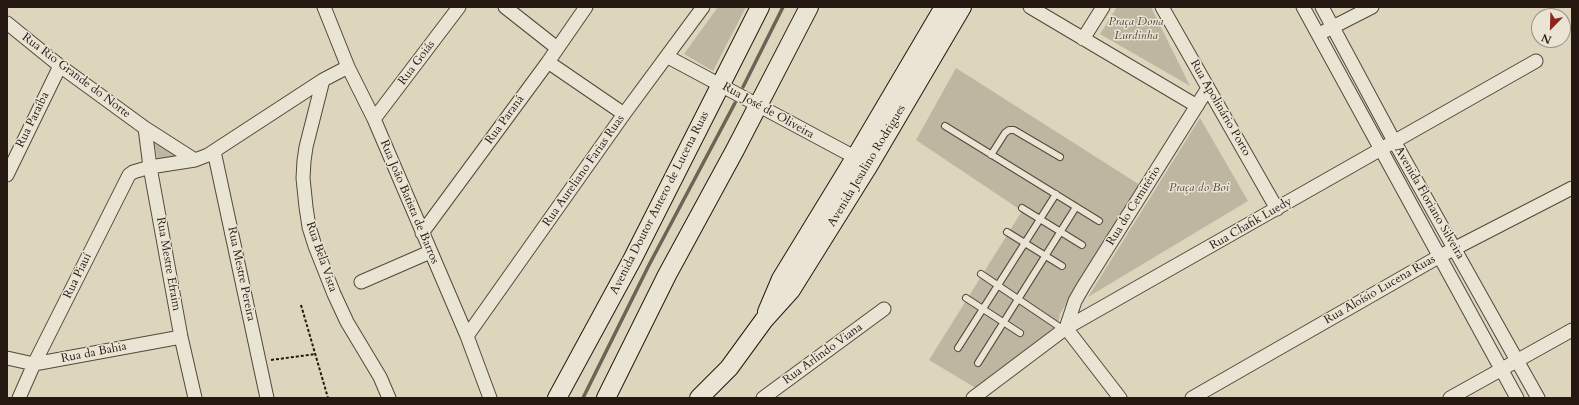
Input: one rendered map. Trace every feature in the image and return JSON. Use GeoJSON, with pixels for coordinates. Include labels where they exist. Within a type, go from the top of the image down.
{"type":"FeatureCollection","features":[{"type":"Feature","properties":{"kind":"main road","name":"Avenida Doutor Antero de Lucena Ruas"},"geometry":{"type":"LineString","coordinates":[[557,398],[632,260],[760,7]]}},
{"type":"Feature","properties":{"kind":"main road"},"geometry":{"type":"LineString","coordinates":[[607,398],[667,275],[731,157],[809,7]]}},
{"type":"Feature","properties":{"kind":"main road","name":"Avenida Jesulino Rodrigues"},"geometry":{"type":"LineString","coordinates":[[862,162],[944,7]]}},
{"type":"Feature","properties":{"kind":"main road","name":"Avenida Jesulino Rodrigues"},"geometry":{"type":"LineString","coordinates":[[699,398],[729,368],[764,320],[781,279],[862,162],[962,7]]}},
{"type":"Feature","properties":{"kind":"street","name":"Rua João Batista de Barros"},"geometry":{"type":"LineString","coordinates":[[324,7],[348,67],[374,119],[467,336],[490,398]]}},
{"type":"Feature","properties":{"kind":"street","name":"Rua Goiás"},"geometry":{"type":"LineString","coordinates":[[374,119],[459,7]]}},
{"type":"Feature","properties":{"kind":"street"},"geometry":{"type":"LineString","coordinates":[[505,7],[557,48]]}},
{"type":"Feature","properties":{"kind":"street","name":"Rua Paraná"},"geometry":{"type":"LineString","coordinates":[[422,233],[548,62],[586,7]]}},
{"type":"Feature","properties":{"kind":"street","name":"Rua Aureliano Farias Ruas"},"geometry":{"type":"LineString","coordinates":[[467,336],[624,114],[668,57],[703,7]]}},
{"type":"Feature","properties":{"kind":"street"},"geometry":{"type":"LineString","coordinates":[[1030,7],[1197,106]]}},
{"type":"Feature","properties":{"kind":"street"},"geometry":{"type":"LineString","coordinates":[[1083,39],[1103,7]]}},
{"type":"Feature","properties":{"kind":"street","name":"Rua Apolinário Porto"},"geometry":{"type":"LineString","coordinates":[[1162,7],[1277,209]]}},
{"type":"Feature","properties":{"kind":"street","name":"Avenida Floriano Silveira"},"geometry":{"type":"LineString","coordinates":[[1302,7],[1518,398]]}},
{"type":"Feature","properties":{"kind":"street","name":"Avenida Floriano Silveira"},"geometry":{"type":"LineString","coordinates":[[1322,7],[1394,141],[1538,398]]}},
{"type":"Feature","properties":{"kind":"street"},"geometry":{"type":"LineString","coordinates":[[1318,35],[1372,7]]}},
{"type":"Feature","properties":{"kind":"street","name":"Rua Rio Grande do Norte"},"geometry":{"type":"LineString","coordinates":[[8,25],[60,66],[145,128],[195,160]]}},
{"type":"Feature","properties":{"kind":"street","name":"Rua José de Oliveira"},"geometry":{"type":"LineString","coordinates":[[668,57],[862,162]]}},
{"type":"Feature","properties":{"kind":"street","name":"Rua Chafik Luedy"},"geometry":{"type":"LineString","coordinates":[[973,398],[1065,328],[1277,209],[1380,148],[1536,61]]}},
{"type":"Feature","properties":{"kind":"street"},"geometry":{"type":"LineString","coordinates":[[548,62],[624,114]]}},
{"type":"Feature","properties":{"kind":"street","name":"Rua Paraíba"},"geometry":{"type":"LineString","coordinates":[[7,175],[60,66]]}},
{"type":"Feature","properties":{"kind":"street"},"geometry":{"type":"LineString","coordinates":[[214,151],[322,80],[348,67]]}},
{"type":"Feature","properties":{"kind":"street","name":"Rua Bela Vista"},"geometry":{"type":"LineString","coordinates":[[322,80],[304,161],[306,207],[309,227],[334,294],[347,322],[380,377],[389,398]]}},
{"type":"Feature","properties":{"kind":"street","name":"Rua do Cemitério"},"geometry":{"type":"LineString","coordinates":[[1065,328],[1075,301],[1083,287],[1208,88]]}},
{"type":"Feature","properties":{"kind":"street","name":"Rua Mestre Efraim"},"geometry":{"type":"LineString","coordinates":[[145,128],[150,168],[181,337],[195,398]]}},
{"type":"Feature","properties":{"kind":"street","name":"Rua Piauí"},"geometry":{"type":"LineString","coordinates":[[19,398],[34,364],[126,179],[133,172],[195,160],[214,151]]}},
{"type":"Feature","properties":{"kind":"street","name":"Rua Mestre Pereira"},"geometry":{"type":"LineString","coordinates":[[214,151],[267,398]]}},
{"type":"Feature","properties":{"kind":"street","name":"Rua Aloísio Lucena Ruas"},"geometry":{"type":"LineString","coordinates":[[1192,398],[1440,256],[1572,188]]}},
{"type":"Feature","properties":{"kind":"street"},"geometry":{"type":"LineString","coordinates":[[361,282],[430,252]]}},
{"type":"Feature","properties":{"kind":"street","name":"Rua Arlindo Viana"},"geometry":{"type":"LineString","coordinates":[[763,398],[884,309]]}},
{"type":"Feature","properties":{"kind":"street"},"geometry":{"type":"LineString","coordinates":[[1065,328],[1120,398]]}},
{"type":"Feature","properties":{"kind":"street"},"geometry":{"type":"LineString","coordinates":[[1450,398],[1572,330]]}},
{"type":"Feature","properties":{"kind":"street","name":"Rua da Bahia"},"geometry":{"type":"LineString","coordinates":[[7,358],[34,364],[181,337]]}},
{"type":"Feature","properties":{"kind":"street"},"geometry":{"type":"LineString","coordinates":[[477,398],[484,384]]}},
{"type":"Feature","properties":{"kind":"lane"},"geometry":{"type":"LineString","coordinates":[[945,126],[1099,221]]}},
{"type":"Feature","properties":{"kind":"lane"},"geometry":{"type":"LineString","coordinates":[[991,154],[1005,133],[1009,130],[1014,130],[1060,157]]}},
{"type":"Feature","properties":{"kind":"lane"},"geometry":{"type":"LineString","coordinates":[[958,348],[1056,194]]}},
{"type":"Feature","properties":{"kind":"lane"},"geometry":{"type":"LineString","coordinates":[[978,363],[1076,207]]}},
{"type":"Feature","properties":{"kind":"lane"},"geometry":{"type":"LineString","coordinates":[[1022,208],[1082,244]]}},
{"type":"Feature","properties":{"kind":"lane"},"geometry":{"type":"LineString","coordinates":[[1007,232],[1062,266]]}},
{"type":"Feature","properties":{"kind":"lane"},"geometry":{"type":"LineString","coordinates":[[981,274],[1065,328]]}},
{"type":"Feature","properties":{"kind":"lane"},"geometry":{"type":"LineString","coordinates":[[966,298],[1020,333]]}},
{"type":"Feature","properties":{"kind":"path"},"geometry":{"type":"LineString","coordinates":[[301,305],[328,398]]}},
{"type":"Feature","properties":{"kind":"path"},"geometry":{"type":"LineString","coordinates":[[260,362],[316,354]]}},
{"type":"Feature","properties":{"kind":"green space"},"geometry":{"type":"Polygon","coordinates":[[[718,7],[746,7],[713,71],[684,54],[718,7]]]}},
{"type":"Feature","properties":{"kind":"green space","name":"Praça Dona Lurdinha"},"geometry":{"type":"Polygon","coordinates":[[[1117,7],[1151,7],[1190,86],[1100,34],[1117,7]]]}},
{"type":"Feature","properties":{"kind":"green space"},"geometry":{"type":"Polygon","coordinates":[[[956,68],[1140,185],[1060,314],[1056,334],[979,390],[929,360],[1022,211],[916,140],[956,68]]]}},
{"type":"Feature","properties":{"kind":"green space","name":"Praça do Boi"},"geometry":{"type":"Polygon","coordinates":[[[1200,118],[1248,201],[1088,297],[1200,118]]]}},
{"type":"Feature","properties":{"kind":"green space"},"geometry":{"type":"Polygon","coordinates":[[[154,139],[177,155],[158,161],[154,139]]]}},
{"type":"Feature","properties":{"kind":"waterway"},"geometry":{"type":"LineString","coordinates":[[743,87],[783,7]]}},
{"type":"Feature","properties":{"kind":"waterway"},"geometry":{"type":"LineString","coordinates":[[583,398],[649,265],[735,103]]}}]}
